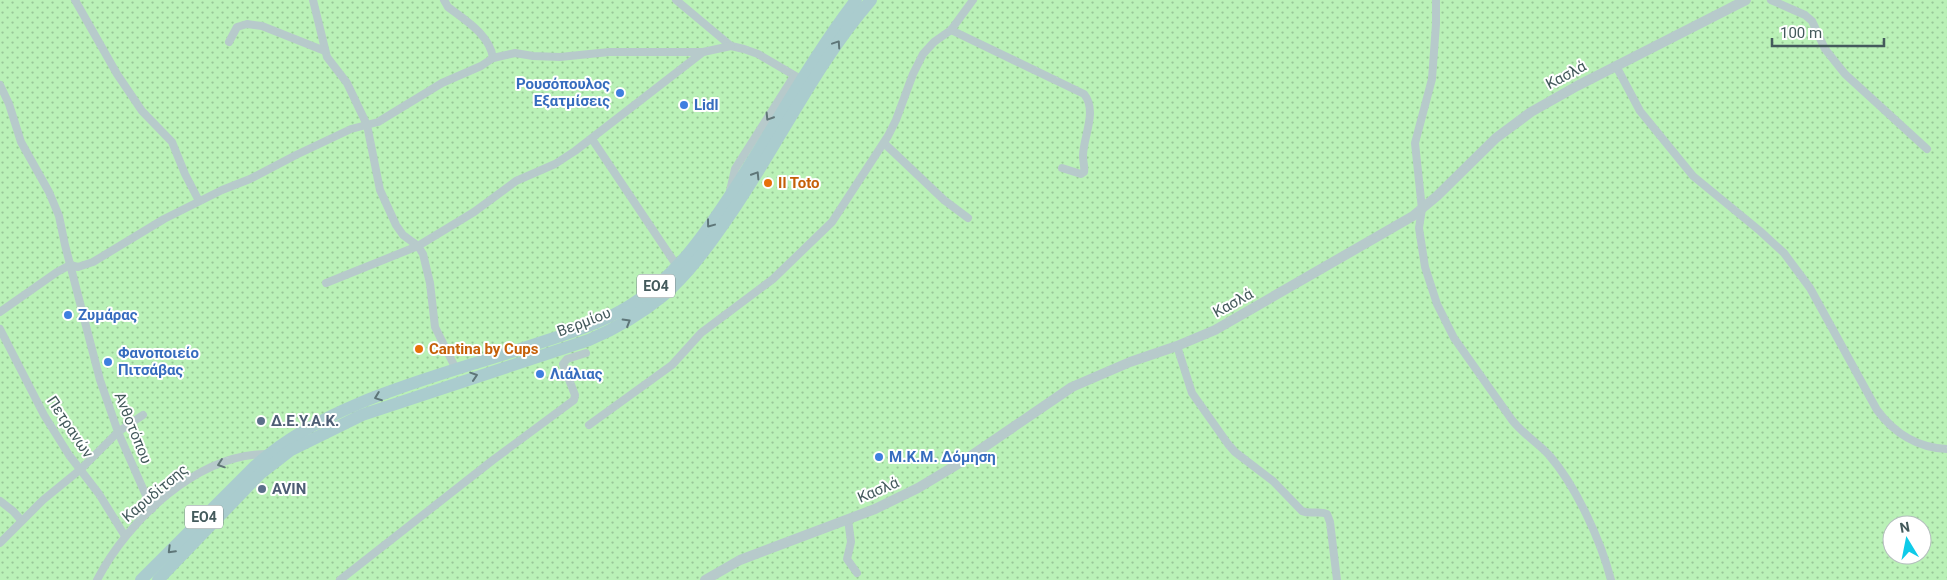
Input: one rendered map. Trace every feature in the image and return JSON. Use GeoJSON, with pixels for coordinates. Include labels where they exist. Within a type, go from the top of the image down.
{"type":"FeatureCollection","features":[{"type":"Feature","properties":{"kind":"main road","name":"Βερμίου"},"geometry":{"type":"LineString","coordinates":[[141,580],[268,454],[295,436],[342,412],[392,392],[577,330],[620,311],[644,296],[677,266],[712,222],[729,198],[833,30],[856,0]]}},
{"type":"Feature","properties":{"kind":"main road","name":"Βερμίου"},"geometry":{"type":"LineString","coordinates":[[158,580],[260,474],[282,456],[331,429],[362,415],[589,340],[636,316],[664,295],[698,259],[738,204],[803,80],[871,0]]}},
{"type":"Feature","properties":{"kind":"street"},"geometry":{"type":"LineString","coordinates":[[75,0],[117,74],[142,110],[172,142],[198,201]]}},
{"type":"Feature","properties":{"kind":"street"},"geometry":{"type":"LineString","coordinates":[[313,0],[325,51],[347,83],[367,125],[380,190],[396,225],[403,235],[418,246],[427,266],[435,327],[456,369]]}},
{"type":"Feature","properties":{"kind":"street"},"geometry":{"type":"LineString","coordinates":[[444,0],[448,7],[486,40],[491,50],[492,58]]}},
{"type":"Feature","properties":{"kind":"street"},"geometry":{"type":"LineString","coordinates":[[676,0],[731,46]]}},
{"type":"Feature","properties":{"kind":"street"},"geometry":{"type":"LineString","coordinates":[[590,426],[668,368],[702,333],[784,270],[832,222],[884,143],[896,120],[913,74],[923,54],[934,42],[951,30],[973,0]]}},
{"type":"Feature","properties":{"kind":"street"},"geometry":{"type":"LineString","coordinates":[[1436,0],[1432,79],[1415,143],[1422,209],[1419,228],[1425,267],[1437,304],[1450,329],[1512,420],[1521,431],[1548,455],[1560,470],[1600,542],[1611,580]]}},
{"type":"Feature","properties":{"kind":"street","name":"Κασλά"},"geometry":{"type":"LineString","coordinates":[[705,580],[740,560],[875,509],[925,485],[1081,382],[1130,362],[1177,346],[1234,320],[1378,238],[1422,209],[1496,138],[1522,118],[1730,4],[1746,0]]}},
{"type":"Feature","properties":{"kind":"street"},"geometry":{"type":"LineString","coordinates":[[1771,0],[1805,15],[1812,21],[1825,49],[1845,74],[1926,149]]}},
{"type":"Feature","properties":{"kind":"street"},"geometry":{"type":"LineString","coordinates":[[229,42],[237,27],[247,24],[262,26],[325,51]]}},
{"type":"Feature","properties":{"kind":"street"},"geometry":{"type":"LineString","coordinates":[[951,30],[1084,94],[1088,99],[1090,109],[1082,159],[1084,172],[1081,174],[1062,168]]}},
{"type":"Feature","properties":{"kind":"street"},"geometry":{"type":"LineString","coordinates":[[1,310],[41,282],[70,265],[78,267],[93,262],[164,219],[198,201],[275,167],[351,129],[378,122],[442,83],[481,66],[492,58],[515,53],[554,57],[609,52],[703,52],[731,46],[744,48],[758,54],[803,80]]}},
{"type":"Feature","properties":{"kind":"street"},"geometry":{"type":"LineString","coordinates":[[326,283],[418,246],[474,212],[516,181],[555,164],[592,139],[703,52]]}},
{"type":"Feature","properties":{"kind":"street"},"geometry":{"type":"LineString","coordinates":[[1616,66],[1640,110],[1692,176],[1784,253],[1810,288],[1877,410],[1885,421],[1903,436],[1931,447],[1947,449]]}},
{"type":"Feature","properties":{"kind":"street","name":"Ανθοτόπου"},"geometry":{"type":"LineString","coordinates":[[0,85],[9,104],[21,142],[54,201],[100,380],[118,432],[152,509]]}},
{"type":"Feature","properties":{"kind":"street"},"geometry":{"type":"LineString","coordinates":[[592,139],[677,266]]}},
{"type":"Feature","properties":{"kind":"street"},"geometry":{"type":"LineString","coordinates":[[884,143],[944,200],[968,218]]}},
{"type":"Feature","properties":{"kind":"street","name":"Πετρανών"},"geometry":{"type":"LineString","coordinates":[[0,329],[44,415],[69,455],[99,494],[125,536]]}},
{"type":"Feature","properties":{"kind":"street"},"geometry":{"type":"LineString","coordinates":[[1177,346],[1192,393],[1235,452],[1273,481],[1302,511],[1327,514],[1330,522],[1337,580]]}},
{"type":"Feature","properties":{"kind":"street"},"geometry":{"type":"LineString","coordinates":[[340,580],[493,460],[574,400],[575,396],[563,364],[567,359],[586,353]]}},
{"type":"Feature","properties":{"kind":"street"},"geometry":{"type":"LineString","coordinates":[[0,543],[21,520],[81,470],[118,432],[142,415]]}},
{"type":"Feature","properties":{"kind":"street","name":"Καρυδίτσης"},"geometry":{"type":"LineString","coordinates":[[97,580],[125,536],[178,487],[212,467],[245,457],[268,454],[282,456]]}},
{"type":"Feature","properties":{"kind":"street"},"geometry":{"type":"LineString","coordinates":[[0,501],[21,520]]}},
{"type":"Feature","properties":{"kind":"street"},"geometry":{"type":"LineString","coordinates":[[848,519],[851,542],[847,559],[857,573]]}},
{"type":"Feature","properties":{"kind":"green space"},"geometry":{"type":"Polygon","coordinates":[[[0,0],[1947,0],[1947,580],[0,580],[0,0]]]}},
{"type":"Feature","properties":{"kind":"place","name":"Ρουσόπουλος Εξατμίσεις"},"geometry":{"type":"Point","coordinates":[620,93]}},
{"type":"Feature","properties":{"kind":"place","name":"Lidl"},"geometry":{"type":"Point","coordinates":[684,105]}},
{"type":"Feature","properties":{"kind":"place","name":"Il Toto"},"geometry":{"type":"Point","coordinates":[768,183]}},
{"type":"Feature","properties":{"kind":"place","name":"Ζυμάρας"},"geometry":{"type":"Point","coordinates":[68,315]}},
{"type":"Feature","properties":{"kind":"place","name":"Cantina by Cups"},"geometry":{"type":"Point","coordinates":[419,349]}},
{"type":"Feature","properties":{"kind":"place","name":"Φανοποιείο Πιτσάβας"},"geometry":{"type":"Point","coordinates":[108,362]}},
{"type":"Feature","properties":{"kind":"place","name":"Λιάλιας"},"geometry":{"type":"Point","coordinates":[540,374]}},
{"type":"Feature","properties":{"kind":"place","name":"Δ.Ε.Υ.Α.Κ."},"geometry":{"type":"Point","coordinates":[261,421]}},
{"type":"Feature","properties":{"kind":"place","name":"Μ.Κ.Μ. Δόμηση"},"geometry":{"type":"Point","coordinates":[879,457]}},
{"type":"Feature","properties":{"kind":"place","name":"AVIN"},"geometry":{"type":"Point","coordinates":[262,489]}}]}
